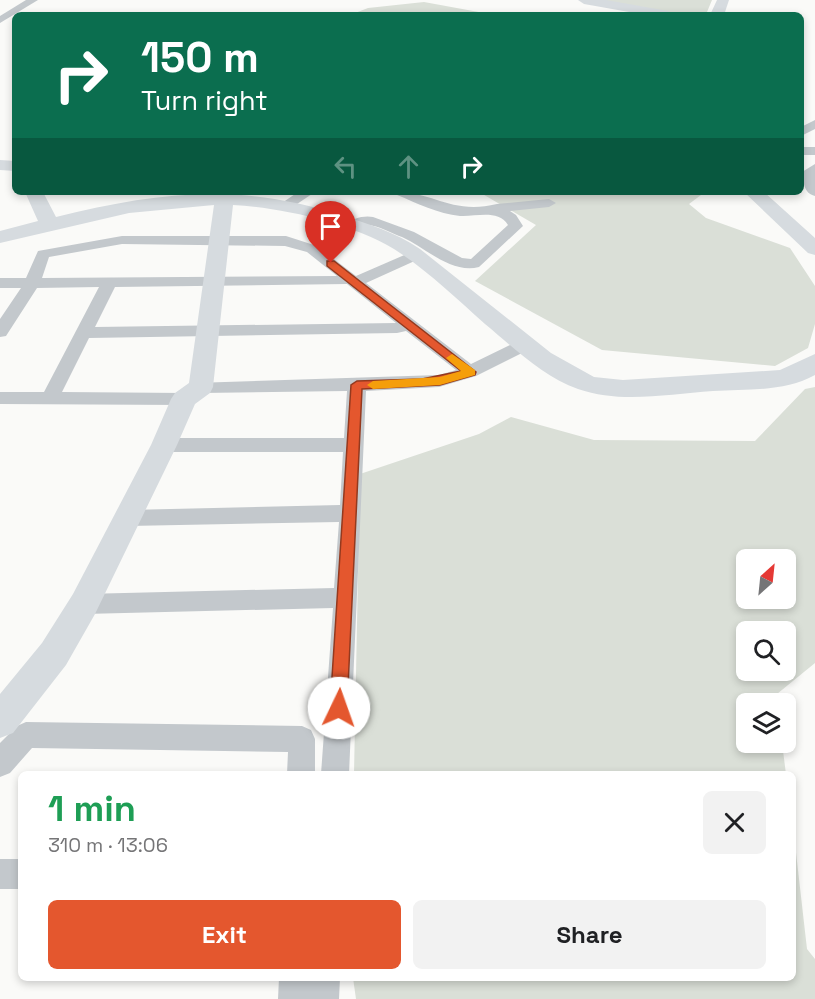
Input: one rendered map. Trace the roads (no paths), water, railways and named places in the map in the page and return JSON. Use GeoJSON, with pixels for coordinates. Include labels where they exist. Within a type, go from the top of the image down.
{"type":"FeatureCollection","features":[{"type":"Feature","properties":{"kind":"street"},"geometry":{"type":"LineString","coordinates":[[13,12],[33,0]]}},
{"type":"Feature","properties":{"kind":"street"},"geometry":{"type":"LineString","coordinates":[[584,0],[651,12]]}},
{"type":"Feature","properties":{"kind":"street"},"geometry":{"type":"LineString","coordinates":[[815,168],[808,172],[812,189],[815,192]]}},
{"type":"Feature","properties":{"kind":"street"},"geometry":{"type":"LineString","coordinates":[[40,195],[49,224]]}},
{"type":"Feature","properties":{"kind":"street"},"geometry":{"type":"LineString","coordinates":[[286,205],[303,195]]}},
{"type":"Feature","properties":{"kind":"street"},"geometry":{"type":"LineString","coordinates":[[353,225],[368,220],[409,235],[458,262],[474,264],[516,226],[510,218],[492,211],[454,212],[410,195]]}},
{"type":"Feature","properties":{"kind":"street"},"geometry":{"type":"LineString","coordinates":[[756,195],[815,248]]}},
{"type":"Feature","properties":{"kind":"street"},"geometry":{"type":"LineString","coordinates":[[0,721],[54,654],[84,604],[192,393],[208,331],[215,281],[219,240],[217,196]]}},
{"type":"Feature","properties":{"kind":"street"},"geometry":{"type":"LineString","coordinates":[[0,237],[49,224],[217,196],[286,205],[391,239],[526,344],[569,375],[583,382],[623,389],[780,378],[796,375],[808,369],[815,362]]}},
{"type":"Feature","properties":{"kind":"street"},"geometry":{"type":"LineString","coordinates":[[492,211],[497,208],[549,203]]}},
{"type":"Feature","properties":{"kind":"street"},"geometry":{"type":"LineString","coordinates":[[0,332],[32,282],[43,254],[122,240],[286,241],[312,249],[470,372]]}},
{"type":"Feature","properties":{"kind":"street"},"geometry":{"type":"LineString","coordinates":[[0,283],[340,281],[352,280],[414,256]]}},
{"type":"Feature","properties":{"kind":"street"},"geometry":{"type":"LineString","coordinates":[[50,398],[110,282]]}},
{"type":"Feature","properties":{"kind":"street"},"geometry":{"type":"LineString","coordinates":[[83,333],[398,328],[408,324]]}},
{"type":"Feature","properties":{"kind":"street"},"geometry":{"type":"LineString","coordinates":[[0,398],[192,393],[422,383],[440,381],[470,372],[526,344]]}},
{"type":"Feature","properties":{"kind":"street"},"geometry":{"type":"LineString","coordinates":[[335,771],[357,385]]}},
{"type":"Feature","properties":{"kind":"street"},"geometry":{"type":"LineString","coordinates":[[164,445],[353,445]]}},
{"type":"Feature","properties":{"kind":"street"},"geometry":{"type":"LineString","coordinates":[[128,518],[350,513]]}},
{"type":"Feature","properties":{"kind":"street"},"geometry":{"type":"LineString","coordinates":[[84,604],[345,598]]}},
{"type":"Feature","properties":{"kind":"street"},"geometry":{"type":"LineString","coordinates":[[0,763],[26,735],[302,739],[301,771]]}},
{"type":"Feature","properties":{"kind":"street"},"geometry":{"type":"LineString","coordinates":[[0,874],[18,874]]}},
{"type":"Feature","properties":{"kind":"street"},"geometry":{"type":"LineString","coordinates":[[294,999],[295,981]]}},
{"type":"Feature","properties":{"kind":"street"},"geometry":{"type":"LineString","coordinates":[[323,999],[324,981]]}}]}
